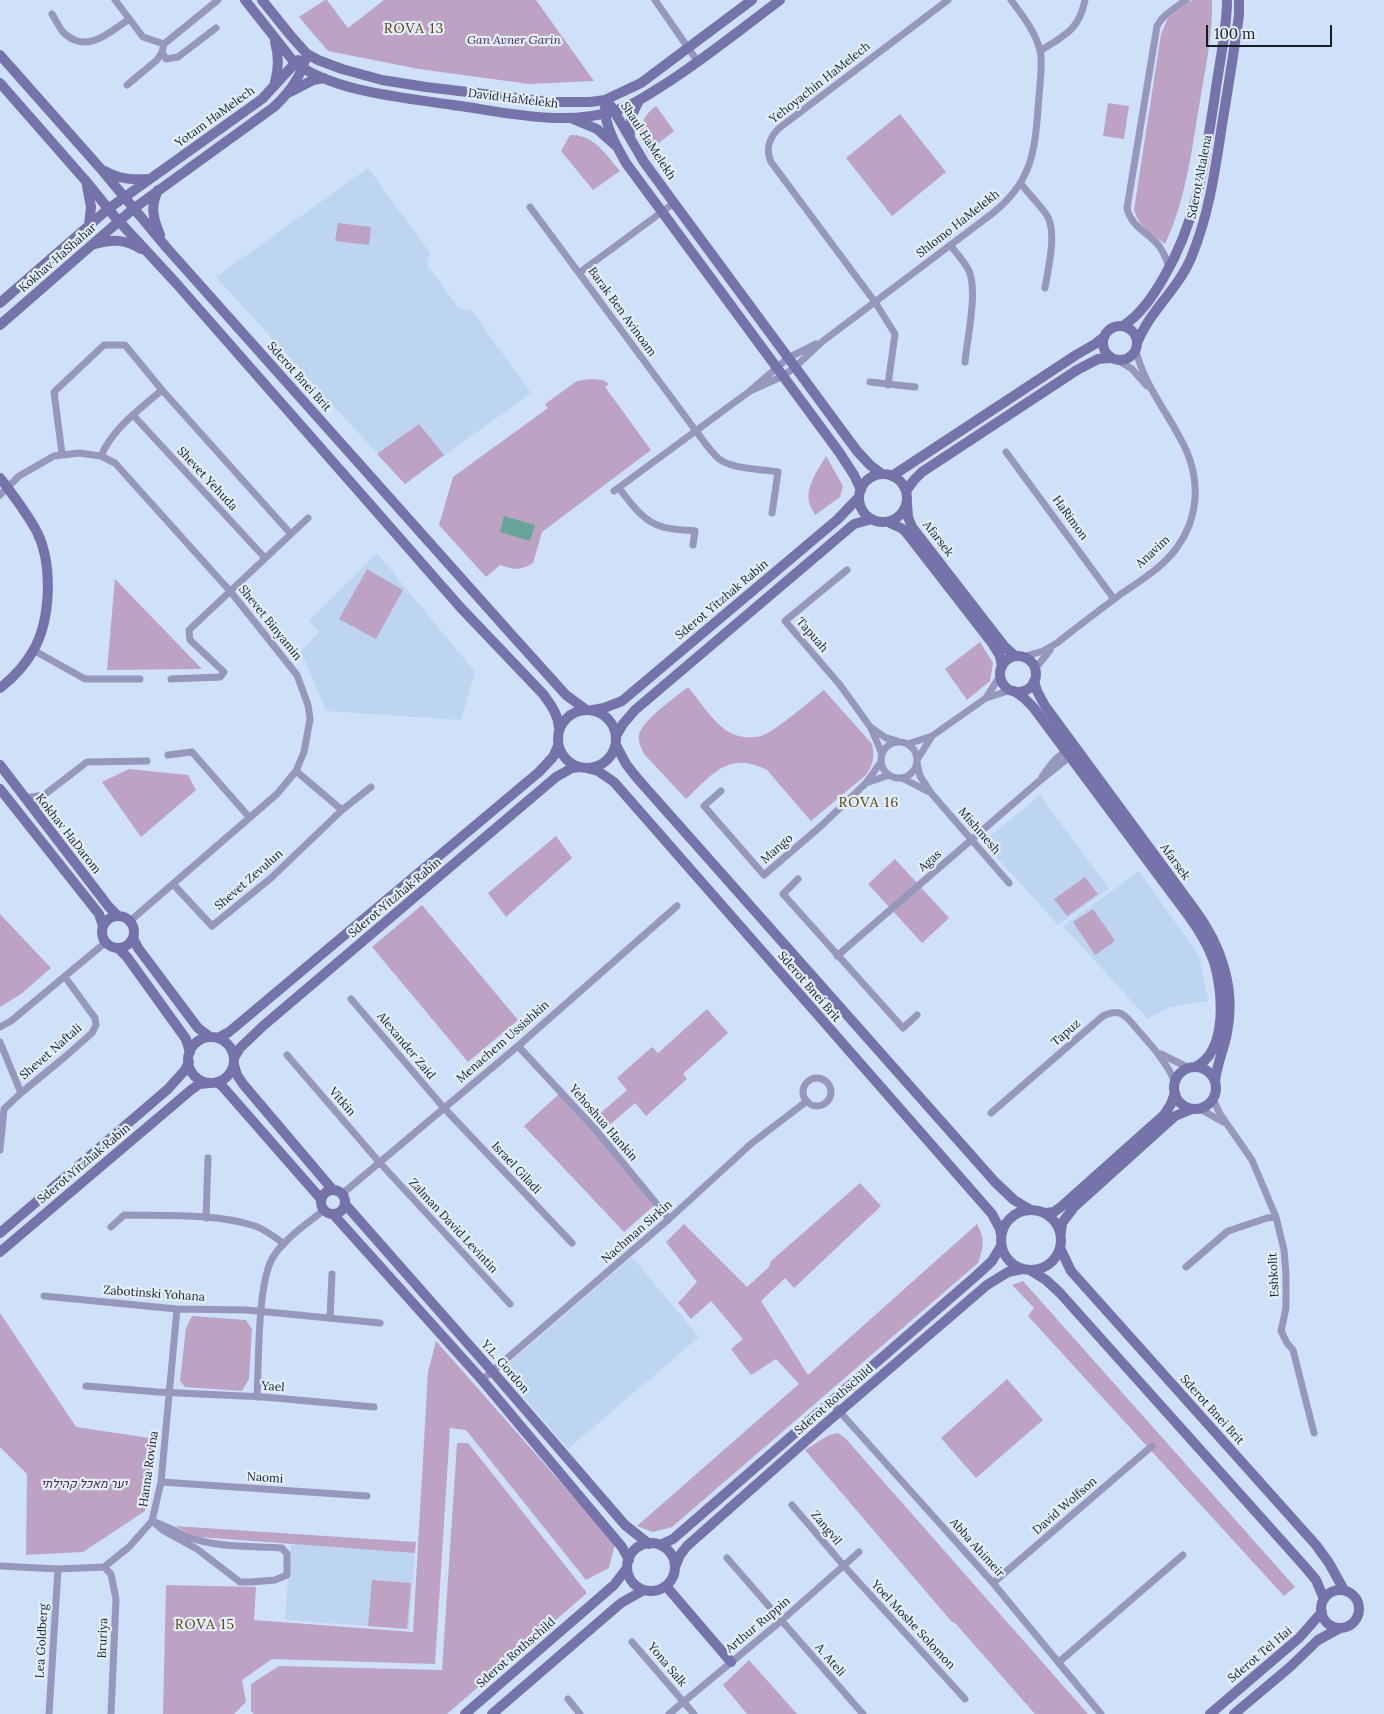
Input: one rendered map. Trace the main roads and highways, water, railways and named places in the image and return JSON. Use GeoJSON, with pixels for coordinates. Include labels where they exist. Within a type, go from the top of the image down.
{"type":"FeatureCollection","features":[{"type":"Feature","properties":{"kind":"district","name":"ROVA 13"},"geometry":{"type":"Point","coordinates":[414,29]}},
{"type":"Feature","properties":{"kind":"district","name":"ROVA 16"},"geometry":{"type":"Point","coordinates":[869,803]}},
{"type":"Feature","properties":{"kind":"district","name":"ROVA 15"},"geometry":{"type":"Point","coordinates":[205,1625]}},
{"type":"Feature","properties":{"kind":"park label","name":"Gan Avner Garin"},"geometry":{"type":"Point","coordinates":[514,41]}},
{"type":"Feature","properties":{"kind":"park label","name":"יער מאכל קהילתי"},"geometry":{"type":"Point","coordinates":[84,1485]}}]}
